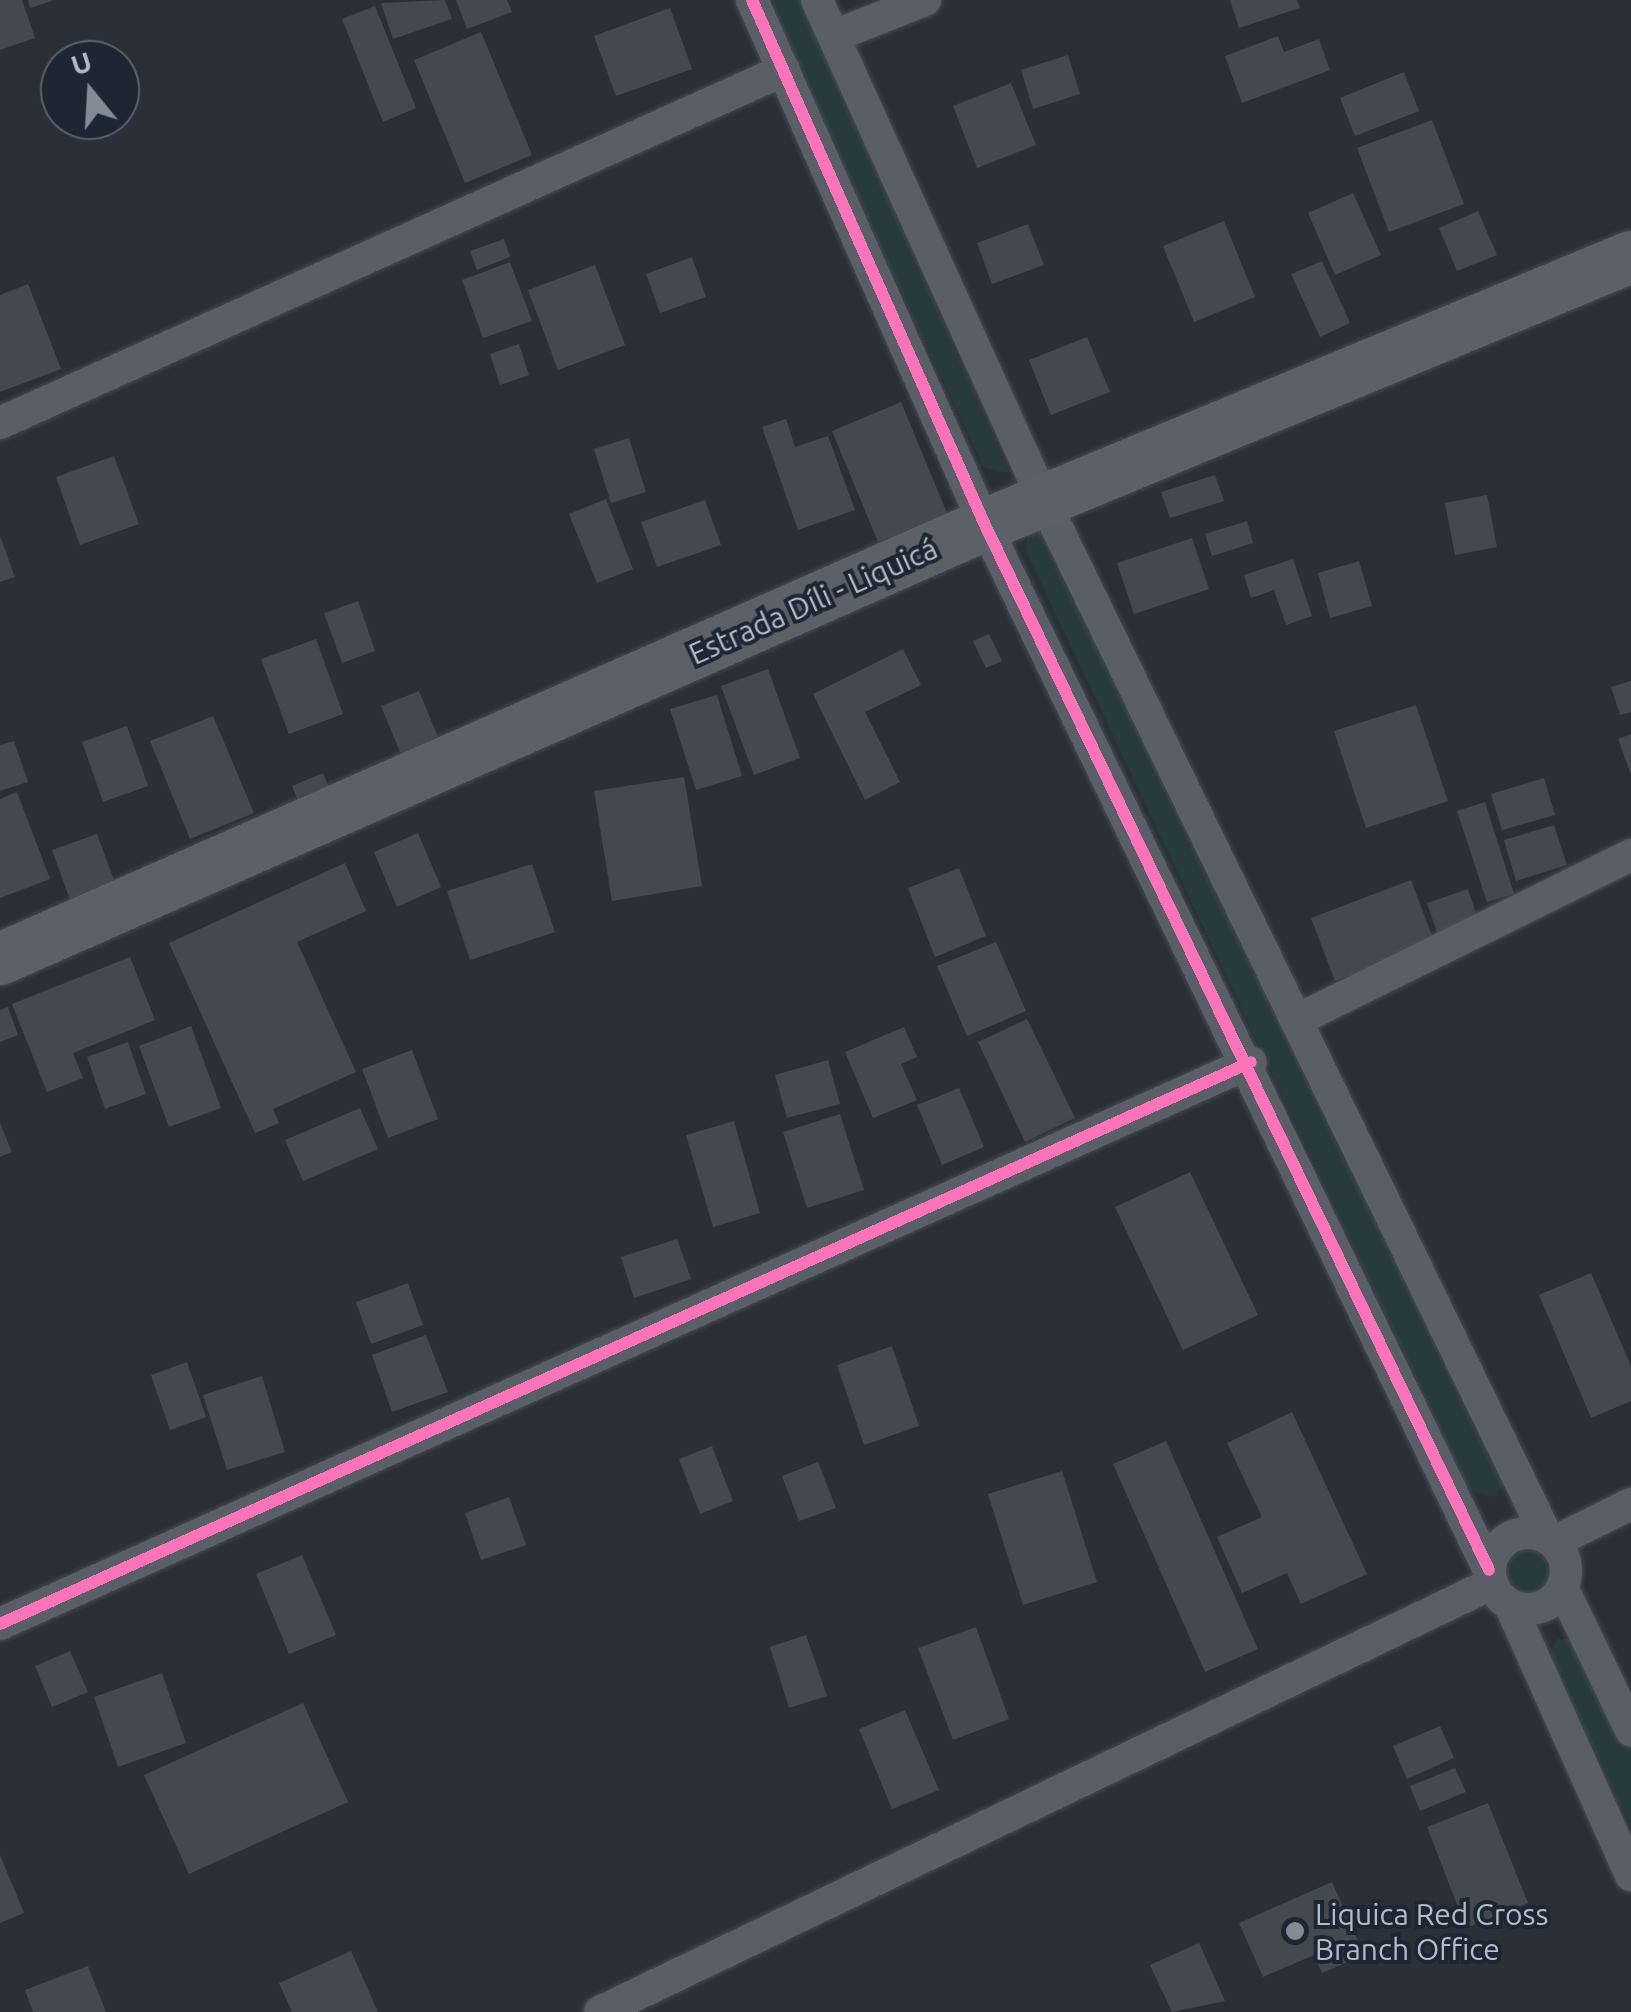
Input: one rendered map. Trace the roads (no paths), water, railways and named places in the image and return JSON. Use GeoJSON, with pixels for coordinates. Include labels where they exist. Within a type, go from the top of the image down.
{"type":"FeatureCollection","features":[{"type":"Feature","properties":{"kind":"main road","name":"Estrada Díli - Liquicá"},"geometry":{"type":"LineString","coordinates":[[0,958],[986,525],[1631,257]]}},
{"type":"Feature","properties":{"kind":"street"},"geometry":{"type":"LineString","coordinates":[[752,0],[986,525],[1251,1062],[1631,1875]]}},
{"type":"Feature","properties":{"kind":"street"},"geometry":{"type":"LineString","coordinates":[[817,0],[1044,501],[1300,1019],[1550,1539],[1564,1556],[1563,1589],[1631,1730]]}},
{"type":"Feature","properties":{"kind":"street"},"geometry":{"type":"LineString","coordinates":[[834,36],[924,0]]}},
{"type":"Feature","properties":{"kind":"street"},"geometry":{"type":"LineString","coordinates":[[0,422],[784,70]]}},
{"type":"Feature","properties":{"kind":"street"},"geometry":{"type":"LineString","coordinates":[[1300,1019],[1631,855]]}},
{"type":"Feature","properties":{"kind":"street"},"geometry":{"type":"LineString","coordinates":[[0,1624],[1251,1062]]}},
{"type":"Feature","properties":{"kind":"street"},"geometry":{"type":"LineString","coordinates":[[1497,1587],[1508,1537],[1550,1539],[1631,1504]]}},
{"type":"Feature","properties":{"kind":"street"},"geometry":{"type":"LineString","coordinates":[[1497,1587],[1540,1608],[1563,1589]]}},
{"type":"Feature","properties":{"kind":"street"},"geometry":{"type":"LineString","coordinates":[[600,2012],[1497,1587]]}},
{"type":"Feature","properties":{"kind":"place","name":"Liquica Red Cross Branch Office"},"geometry":{"type":"Point","coordinates":[1295,1931]}}]}
